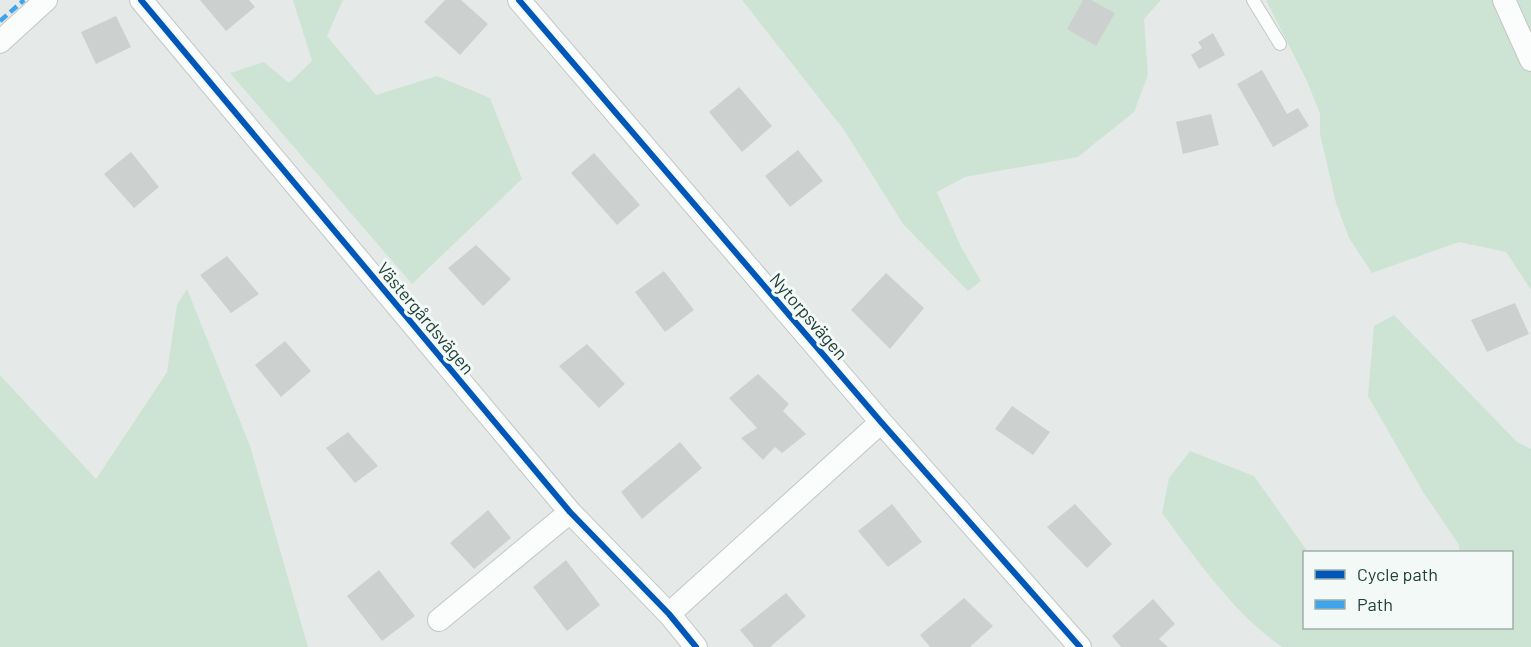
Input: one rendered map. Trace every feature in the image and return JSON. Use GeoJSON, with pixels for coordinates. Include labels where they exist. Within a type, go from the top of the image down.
{"type":"FeatureCollection","features":[{"type":"Feature","properties":{"kind":"street"},"geometry":{"type":"LineString","coordinates":[[0,42],[46,0]]}},
{"type":"Feature","properties":{"kind":"street","name":"Västergårdsvägen"},"geometry":{"type":"LineString","coordinates":[[141,0],[570,512],[669,615],[696,647]]}},
{"type":"Feature","properties":{"kind":"street","name":"Nytorpsvägen"},"geometry":{"type":"LineString","coordinates":[[519,0],[881,422],[1080,647]]}},
{"type":"Feature","properties":{"kind":"street"},"geometry":{"type":"LineString","coordinates":[[1504,0],[1531,60]]}},
{"type":"Feature","properties":{"kind":"street"},"geometry":{"type":"LineString","coordinates":[[669,615],[881,422]]}},
{"type":"Feature","properties":{"kind":"street"},"geometry":{"type":"LineString","coordinates":[[440,620],[570,512]]}},
{"type":"Feature","properties":{"kind":"lane"},"geometry":{"type":"LineString","coordinates":[[1253,0],[1280,44]]}},
{"type":"Feature","properties":{"kind":"green space"},"geometry":{"type":"Polygon","coordinates":[[[293,0],[343,0],[327,36],[376,95],[437,76],[490,98],[522,179],[412,284],[230,73],[264,62],[289,83],[312,61],[293,0]]]}},
{"type":"Feature","properties":{"kind":"green space"},"geometry":{"type":"Polygon","coordinates":[[[742,0],[1161,0],[1144,19],[1148,75],[1134,112],[1078,157],[965,177],[937,192],[961,247],[981,281],[968,291],[903,224],[844,130],[742,0]]]}},
{"type":"Feature","properties":{"kind":"green space"},"geometry":{"type":"Polygon","coordinates":[[[1266,0],[1531,0],[1531,290],[1506,252],[1459,242],[1372,273],[1349,238],[1336,203],[1320,134],[1320,114],[1307,81],[1266,0]]]}},
{"type":"Feature","properties":{"kind":"green space"},"geometry":{"type":"Polygon","coordinates":[[[187,289],[250,446],[308,647],[0,647],[0,375],[96,479],[167,372],[177,305],[187,289]]]}},
{"type":"Feature","properties":{"kind":"green space"},"geometry":{"type":"Polygon","coordinates":[[[1394,315],[1517,442],[1531,449],[1531,647],[1282,647],[1248,619],[1232,602],[1202,567],[1162,513],[1169,478],[1190,451],[1254,476],[1307,551],[1303,551],[1303,629],[1513,629],[1513,551],[1459,551],[1459,545],[1423,492],[1368,396],[1374,326],[1394,315]]]}},
{"type":"Feature","properties":{"kind":"building"},"geometry":{"type":"Polygon","coordinates":[[[200,0],[249,0],[255,7],[226,31],[200,0]]]}},
{"type":"Feature","properties":{"kind":"building"},"geometry":{"type":"Polygon","coordinates":[[[445,0],[461,0],[488,24],[460,55],[424,22],[445,0]]]}},
{"type":"Feature","properties":{"kind":"building"},"geometry":{"type":"Polygon","coordinates":[[[1083,0],[1091,0],[1115,13],[1096,46],[1067,29],[1083,0]]]}},
{"type":"Feature","properties":{"kind":"building"},"geometry":{"type":"Polygon","coordinates":[[[116,16],[131,47],[96,64],[81,32],[116,16]]]}},
{"type":"Feature","properties":{"kind":"building"},"geometry":{"type":"Polygon","coordinates":[[[1213,33],[1225,55],[1199,69],[1191,55],[1202,48],[1198,42],[1213,33]]]}},
{"type":"Feature","properties":{"kind":"building"},"geometry":{"type":"Polygon","coordinates":[[[1262,70],[1287,114],[1298,108],[1309,126],[1273,147],[1237,84],[1262,70]]]}},
{"type":"Feature","properties":{"kind":"building"},"geometry":{"type":"Polygon","coordinates":[[[739,87],[772,126],[742,152],[709,112],[739,87]]]}},
{"type":"Feature","properties":{"kind":"building"},"geometry":{"type":"Polygon","coordinates":[[[1211,114],[1219,145],[1183,154],[1176,122],[1211,114]]]}},
{"type":"Feature","properties":{"kind":"building"},"geometry":{"type":"Polygon","coordinates":[[[798,150],[823,181],[790,207],[765,176],[798,150]]]}},
{"type":"Feature","properties":{"kind":"building"},"geometry":{"type":"Polygon","coordinates":[[[131,152],[159,187],[134,208],[104,174],[131,152]]]}},
{"type":"Feature","properties":{"kind":"building"},"geometry":{"type":"Polygon","coordinates":[[[594,153],[640,205],[617,225],[571,173],[594,153]]]}},
{"type":"Feature","properties":{"kind":"building"},"geometry":{"type":"Polygon","coordinates":[[[476,245],[511,279],[483,306],[448,268],[476,245]]]}},
{"type":"Feature","properties":{"kind":"building"},"geometry":{"type":"Polygon","coordinates":[[[227,256],[259,294],[231,313],[200,275],[227,256]]]}},
{"type":"Feature","properties":{"kind":"building"},"geometry":{"type":"Polygon","coordinates":[[[664,271],[694,310],[665,332],[635,292],[664,271]]]}},
{"type":"Feature","properties":{"kind":"building"},"geometry":{"type":"Polygon","coordinates":[[[886,273],[924,308],[890,349],[851,310],[886,273]]]}},
{"type":"Feature","properties":{"kind":"building"},"geometry":{"type":"Polygon","coordinates":[[[1515,303],[1529,334],[1487,352],[1471,320],[1515,303]]]}},
{"type":"Feature","properties":{"kind":"building"},"geometry":{"type":"Polygon","coordinates":[[[285,341],[311,371],[281,397],[255,365],[285,341]]]}},
{"type":"Feature","properties":{"kind":"building"},"geometry":{"type":"Polygon","coordinates":[[[587,344],[625,384],[599,408],[559,366],[587,344]]]}},
{"type":"Feature","properties":{"kind":"building"},"geometry":{"type":"Polygon","coordinates":[[[758,374],[789,404],[783,411],[806,434],[782,453],[775,447],[763,460],[741,438],[757,428],[729,398],[758,374]]]}},
{"type":"Feature","properties":{"kind":"building"},"geometry":{"type":"Polygon","coordinates":[[[1012,406],[1050,432],[1033,455],[995,429],[1012,406]]]}},
{"type":"Feature","properties":{"kind":"building"},"geometry":{"type":"Polygon","coordinates":[[[348,432],[378,466],[355,483],[326,448],[348,432]]]}},
{"type":"Feature","properties":{"kind":"building"},"geometry":{"type":"Polygon","coordinates":[[[680,442],[702,468],[642,519],[621,492],[680,442]]]}},
{"type":"Feature","properties":{"kind":"building"},"geometry":{"type":"Polygon","coordinates":[[[892,504],[922,542],[888,567],[858,531],[892,504]]]}},
{"type":"Feature","properties":{"kind":"building"},"geometry":{"type":"Polygon","coordinates":[[[1075,504],[1112,544],[1087,568],[1047,527],[1075,504]]]}},
{"type":"Feature","properties":{"kind":"building"},"geometry":{"type":"Polygon","coordinates":[[[488,510],[511,538],[474,569],[450,543],[488,510]]]}},
{"type":"Feature","properties":{"kind":"building"},"geometry":{"type":"Polygon","coordinates":[[[566,560],[600,605],[567,631],[533,587],[566,560]]]}},
{"type":"Feature","properties":{"kind":"building"},"geometry":{"type":"Polygon","coordinates":[[[379,570],[415,616],[382,641],[347,596],[379,570]]]}},
{"type":"Feature","properties":{"kind":"building"},"geometry":{"type":"Polygon","coordinates":[[[786,593],[806,616],[770,647],[754,647],[740,630],[786,593]]]}},
{"type":"Feature","properties":{"kind":"building"},"geometry":{"type":"Polygon","coordinates":[[[964,598],[993,626],[970,647],[930,647],[920,635],[964,598]]]}},
{"type":"Feature","properties":{"kind":"building"},"geometry":{"type":"Polygon","coordinates":[[[1153,599],[1175,624],[1159,639],[1168,647],[1121,647],[1112,636],[1153,599]]]}},
{"type":"Feature","properties":{"kind":"marked path"},"geometry":{"type":"LineString","coordinates":[[0,21],[24,0]]}},
{"type":"Feature","properties":{"kind":"cycle path"},"geometry":{"type":"LineString","coordinates":[[141,0],[570,512],[669,614],[696,647]]}},
{"type":"Feature","properties":{"kind":"cycle path"},"geometry":{"type":"LineString","coordinates":[[519,0],[881,422],[1080,647]]}}]}
